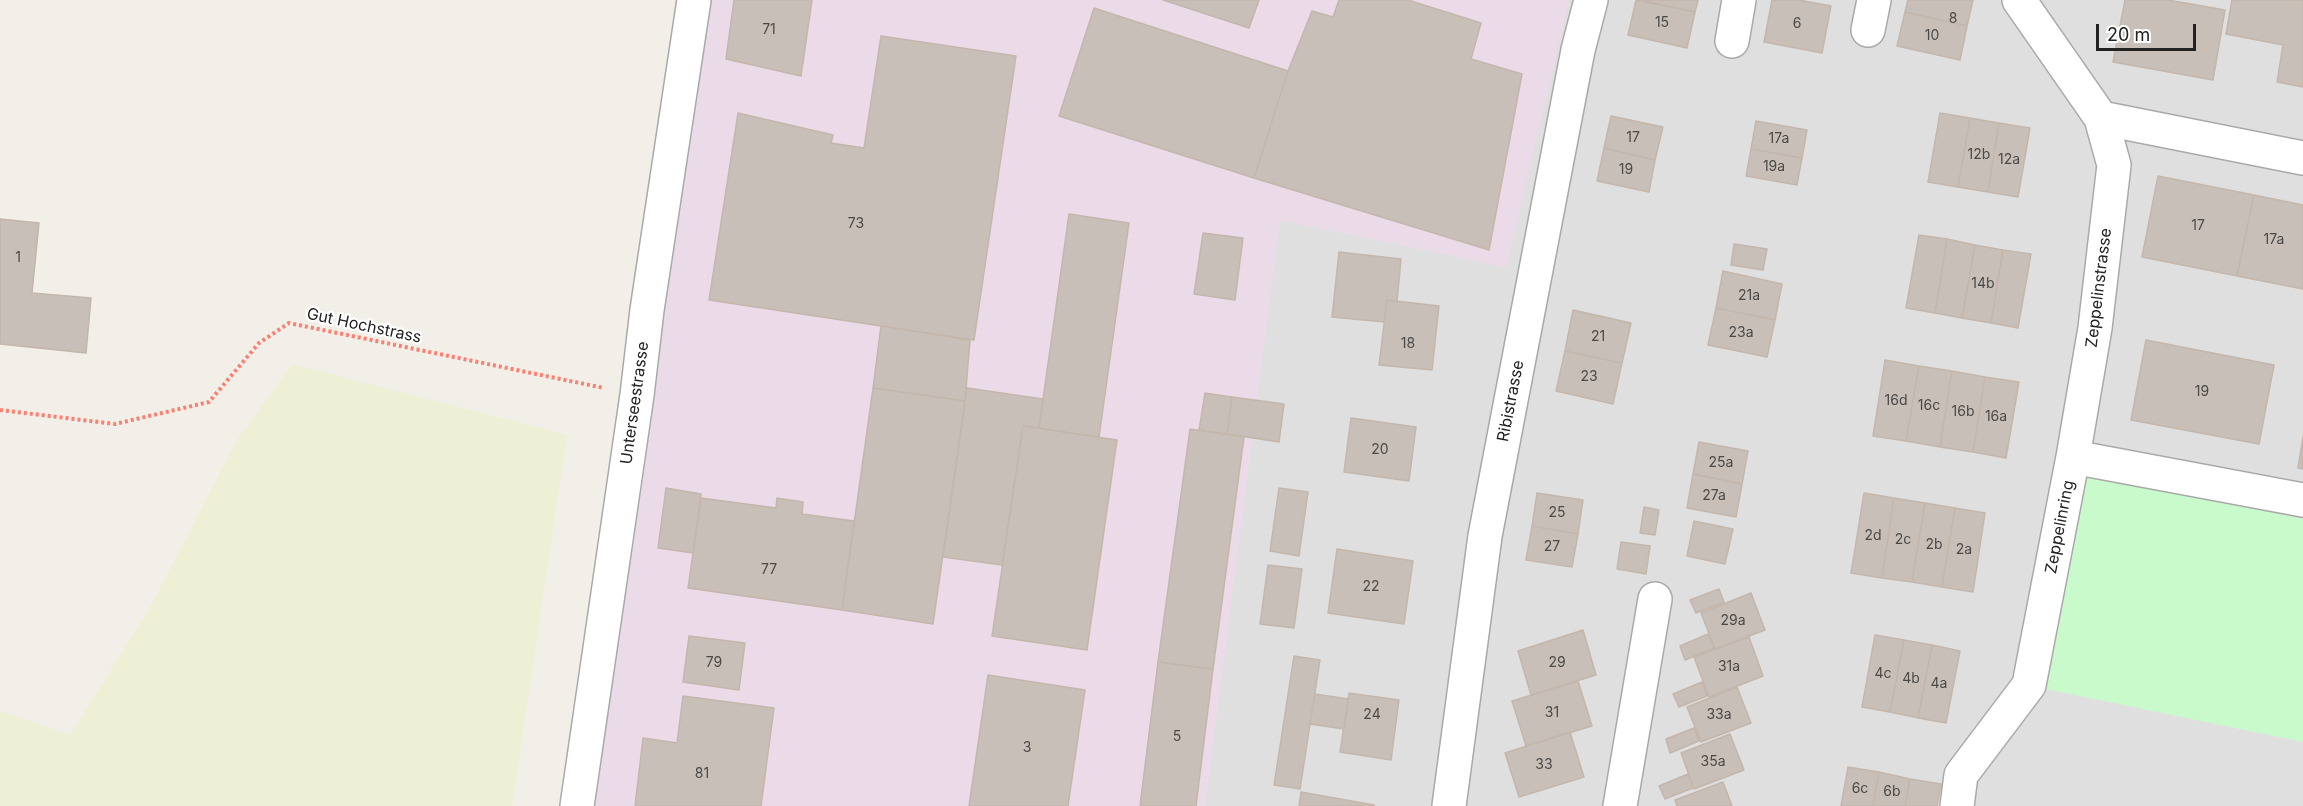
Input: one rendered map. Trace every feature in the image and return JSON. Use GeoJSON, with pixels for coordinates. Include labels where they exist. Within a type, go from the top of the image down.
{"type":"FeatureCollection","features":[{"type":"Feature","properties":{"kind":"street","name":"Unterseestrasse"},"geometry":{"type":"LineString","coordinates":[[577,806],[694,0]]}},
{"type":"Feature","properties":{"kind":"street","name":"Ribistrasse"},"geometry":{"type":"LineString","coordinates":[[1449,806],[1485,536],[1578,50],[1591,0]]}},
{"type":"Feature","properties":{"kind":"street"},"geometry":{"type":"LineString","coordinates":[[1732,41],[1739,0]]}},
{"type":"Feature","properties":{"kind":"street","name":"Zeppelinstrasse"},"geometry":{"type":"LineString","coordinates":[[2019,0],[2101,118],[2115,165],[2095,328],[2073,458]]}},
{"type":"Feature","properties":{"kind":"street"},"geometry":{"type":"LineString","coordinates":[[2101,118],[2303,158]]}},
{"type":"Feature","properties":{"kind":"street","name":"Zeppelinring"},"geometry":{"type":"LineString","coordinates":[[1957,806],[1961,775],[2029,685],[2073,458],[2303,500]]}},
{"type":"Feature","properties":{"kind":"street"},"geometry":{"type":"LineString","coordinates":[[1620,806],[1654,599]]}},
{"type":"Feature","properties":{"kind":"path","name":"Gut Hochstrass"},"geometry":{"type":"LineString","coordinates":[[0,410],[115,424],[209,402],[259,343],[289,323],[577,382]]}},
{"type":"Feature","properties":{"kind":"shaded area"},"geometry":{"type":"Polygon","coordinates":[[[694,0],[2303,0],[2303,806],[576,806],[694,0]]]}},
{"type":"Feature","properties":{"kind":"shaded area"},"geometry":{"type":"Polygon","coordinates":[[[694,0],[1569,0],[1506,267],[1280,220],[1205,806],[577,806],[694,0]]]}},
{"type":"Feature","properties":{"kind":"green space"},"geometry":{"type":"Polygon","coordinates":[[[292,364],[567,435],[512,806],[0,806],[0,711],[70,735],[153,602],[236,441],[292,364]]]}},
{"type":"Feature","properties":{"kind":"green space"},"geometry":{"type":"Polygon","coordinates":[[[2083,474],[2303,519],[2303,742],[2040,688],[2083,474]]]}},
{"type":"Feature","properties":{"kind":"building"},"geometry":{"type":"Polygon","coordinates":[[[734,0],[812,0],[801,76],[726,59],[734,0]]]}},
{"type":"Feature","properties":{"kind":"building"},"geometry":{"type":"Polygon","coordinates":[[[1163,0],[1259,0],[1249,28],[1163,0]]]}},
{"type":"Feature","properties":{"kind":"building"},"geometry":{"type":"Polygon","coordinates":[[[1339,0],[1408,0],[1481,23],[1471,59],[1522,74],[1489,250],[1254,178],[1288,71],[1312,11],[1333,17],[1339,0]]]}},
{"type":"Feature","properties":{"kind":"building"},"geometry":{"type":"Polygon","coordinates":[[[1636,0],[1695,12],[1687,48],[1628,35],[1636,0]]]}},
{"type":"Feature","properties":{"kind":"building"},"geometry":{"type":"Polygon","coordinates":[[[1641,0],[1698,0],[1695,12],[1641,0]]]}},
{"type":"Feature","properties":{"kind":"building"},"geometry":{"type":"Polygon","coordinates":[[[1772,0],[1799,0],[1831,6],[1822,53],[1764,42],[1772,0]]]}},
{"type":"Feature","properties":{"kind":"building"},"geometry":{"type":"Polygon","coordinates":[[[1908,0],[1973,0],[1967,26],[1905,12],[1908,0]]]}},
{"type":"Feature","properties":{"kind":"building"},"geometry":{"type":"Polygon","coordinates":[[[2125,0],[2168,0],[2225,10],[2213,80],[2113,62],[2125,0]]]}},
{"type":"Feature","properties":{"kind":"building"},"geometry":{"type":"Polygon","coordinates":[[[2232,0],[2303,0],[2303,87],[2277,82],[2283,45],[2226,34],[2232,0]]]}},
{"type":"Feature","properties":{"kind":"building"},"geometry":{"type":"Polygon","coordinates":[[[1094,8],[1288,71],[1254,178],[1059,116],[1094,8]]]}},
{"type":"Feature","properties":{"kind":"building"},"geometry":{"type":"Polygon","coordinates":[[[1905,12],[1967,26],[1960,60],[1897,46],[1905,12]]]}},
{"type":"Feature","properties":{"kind":"building"},"geometry":{"type":"Polygon","coordinates":[[[881,36],[1016,56],[974,340],[709,300],[738,113],[833,135],[831,143],[864,148],[881,36]]]}},
{"type":"Feature","properties":{"kind":"building"},"geometry":{"type":"Polygon","coordinates":[[[1940,113],[1970,118],[1958,187],[1928,182],[1940,113]]]}},
{"type":"Feature","properties":{"kind":"building"},"geometry":{"type":"Polygon","coordinates":[[[1611,116],[1663,127],[1655,160],[1604,148],[1611,116]]]}},
{"type":"Feature","properties":{"kind":"building"},"geometry":{"type":"Polygon","coordinates":[[[1970,118],[1999,123],[1988,192],[1958,187],[1970,118]]]}},
{"type":"Feature","properties":{"kind":"building"},"geometry":{"type":"Polygon","coordinates":[[[1756,121],[1807,130],[1802,158],[1751,149],[1756,121]]]}},
{"type":"Feature","properties":{"kind":"building"},"geometry":{"type":"Polygon","coordinates":[[[1999,123],[2030,128],[2018,197],[1988,192],[1999,123]]]}},
{"type":"Feature","properties":{"kind":"building"},"geometry":{"type":"Polygon","coordinates":[[[1604,148],[1655,160],[1649,192],[1597,181],[1604,148]]]}},
{"type":"Feature","properties":{"kind":"building"},"geometry":{"type":"Polygon","coordinates":[[[1751,149],[1802,158],[1797,185],[1746,176],[1751,149]]]}},
{"type":"Feature","properties":{"kind":"building"},"geometry":{"type":"Polygon","coordinates":[[[2158,176],[2254,195],[2237,276],[2142,257],[2158,176]]]}},
{"type":"Feature","properties":{"kind":"building"},"geometry":{"type":"Polygon","coordinates":[[[2254,195],[2303,205],[2303,289],[2237,276],[2254,195]]]}},
{"type":"Feature","properties":{"kind":"building"},"geometry":{"type":"Polygon","coordinates":[[[1069,214],[1129,223],[1099,437],[1039,428],[1069,214]]]}},
{"type":"Feature","properties":{"kind":"building"},"geometry":{"type":"Polygon","coordinates":[[[0,219],[39,223],[32,293],[91,298],[86,353],[0,344],[0,219]]]}},
{"type":"Feature","properties":{"kind":"building"},"geometry":{"type":"Polygon","coordinates":[[[1203,233],[1243,238],[1235,300],[1194,294],[1203,233]]]}},
{"type":"Feature","properties":{"kind":"building"},"geometry":{"type":"Polygon","coordinates":[[[1919,235],[1947,239],[1935,313],[1906,308],[1919,235]]]}},
{"type":"Feature","properties":{"kind":"building"},"geometry":{"type":"Polygon","coordinates":[[[1947,239],[1975,245],[1962,318],[1935,313],[1947,239]]]}},
{"type":"Feature","properties":{"kind":"building"},"geometry":{"type":"Polygon","coordinates":[[[1734,244],[1767,249],[1763,270],[1731,265],[1734,244]]]}},
{"type":"Feature","properties":{"kind":"building"},"geometry":{"type":"Polygon","coordinates":[[[1975,245],[2003,250],[1991,323],[1962,318],[1975,245]]]}},
{"type":"Feature","properties":{"kind":"building"},"geometry":{"type":"Polygon","coordinates":[[[2003,250],[2031,254],[2018,328],[1991,323],[2003,250]]]}},
{"type":"Feature","properties":{"kind":"building"},"geometry":{"type":"Polygon","coordinates":[[[1339,252],[1401,259],[1397,302],[1387,300],[1384,322],[1332,317],[1339,252]]]}},
{"type":"Feature","properties":{"kind":"building"},"geometry":{"type":"Polygon","coordinates":[[[1723,271],[1782,284],[1775,320],[1716,308],[1723,271]]]}},
{"type":"Feature","properties":{"kind":"building"},"geometry":{"type":"Polygon","coordinates":[[[1387,300],[1439,306],[1432,370],[1379,365],[1387,300]]]}},
{"type":"Feature","properties":{"kind":"building"},"geometry":{"type":"Polygon","coordinates":[[[1716,308],[1775,320],[1767,357],[1708,345],[1716,308]]]}},
{"type":"Feature","properties":{"kind":"building"},"geometry":{"type":"Polygon","coordinates":[[[1573,310],[1631,323],[1622,363],[1565,351],[1573,310]]]}},
{"type":"Feature","properties":{"kind":"building"},"geometry":{"type":"Polygon","coordinates":[[[881,326],[970,340],[965,401],[873,388],[881,326]]]}},
{"type":"Feature","properties":{"kind":"building"},"geometry":{"type":"Polygon","coordinates":[[[2146,340],[2274,365],[2259,444],[2131,420],[2146,340]]]}},
{"type":"Feature","properties":{"kind":"building"},"geometry":{"type":"Polygon","coordinates":[[[1565,351],[1622,363],[1613,404],[1556,391],[1565,351]]]}},
{"type":"Feature","properties":{"kind":"building"},"geometry":{"type":"Polygon","coordinates":[[[1885,360],[1919,366],[1906,441],[1873,436],[1885,360]]]}},
{"type":"Feature","properties":{"kind":"building"},"geometry":{"type":"Polygon","coordinates":[[[1919,366],[1952,371],[1940,447],[1906,441],[1919,366]]]}},
{"type":"Feature","properties":{"kind":"building"},"geometry":{"type":"Polygon","coordinates":[[[1952,371],[1985,377],[1973,452],[1940,447],[1952,371]]]}},
{"type":"Feature","properties":{"kind":"building"},"geometry":{"type":"Polygon","coordinates":[[[1985,377],[2019,382],[2006,458],[1973,452],[1985,377]]]}},
{"type":"Feature","properties":{"kind":"building"},"geometry":{"type":"Polygon","coordinates":[[[873,388],[965,401],[933,624],[842,610],[873,388]]]}},
{"type":"Feature","properties":{"kind":"building"},"geometry":{"type":"Polygon","coordinates":[[[967,388],[1043,399],[1039,428],[1023,426],[1002,565],[943,557],[967,388]]]}},
{"type":"Feature","properties":{"kind":"building"},"geometry":{"type":"Polygon","coordinates":[[[1205,393],[1232,397],[1227,434],[1199,430],[1205,393]]]}},
{"type":"Feature","properties":{"kind":"building"},"geometry":{"type":"Polygon","coordinates":[[[1232,397],[1284,404],[1279,442],[1227,434],[1232,397]]]}},
{"type":"Feature","properties":{"kind":"building"},"geometry":{"type":"Polygon","coordinates":[[[1351,418],[1416,427],[1409,481],[1344,472],[1351,418]]]}},
{"type":"Feature","properties":{"kind":"building"},"geometry":{"type":"Polygon","coordinates":[[[1023,426],[1117,440],[1087,650],[992,636],[1023,426]]]}},
{"type":"Feature","properties":{"kind":"building"},"geometry":{"type":"Polygon","coordinates":[[[1190,429],[1244,437],[1213,669],[1158,662],[1190,429]]]}},
{"type":"Feature","properties":{"kind":"building"},"geometry":{"type":"Polygon","coordinates":[[[2303,437],[2303,469],[2298,468],[2303,437]]]}},
{"type":"Feature","properties":{"kind":"building"},"geometry":{"type":"Polygon","coordinates":[[[1699,442],[1748,451],[1742,484],[1693,474],[1699,442]]]}},
{"type":"Feature","properties":{"kind":"building"},"geometry":{"type":"Polygon","coordinates":[[[1693,474],[1742,484],[1736,517],[1687,508],[1693,474]]]}},
{"type":"Feature","properties":{"kind":"building"},"geometry":{"type":"Polygon","coordinates":[[[666,488],[701,494],[693,553],[658,548],[666,488]]]}},
{"type":"Feature","properties":{"kind":"building"},"geometry":{"type":"Polygon","coordinates":[[[1279,488],[1308,492],[1299,556],[1270,551],[1279,488]]]}},
{"type":"Feature","properties":{"kind":"building"},"geometry":{"type":"Polygon","coordinates":[[[1537,493],[1583,500],[1578,534],[1532,526],[1537,493]]]}},
{"type":"Feature","properties":{"kind":"building"},"geometry":{"type":"Polygon","coordinates":[[[1864,493],[1894,498],[1882,578],[1851,573],[1864,493]]]}},
{"type":"Feature","properties":{"kind":"building"},"geometry":{"type":"Polygon","coordinates":[[[701,498],[776,508],[777,498],[803,502],[802,514],[854,521],[842,610],[688,588],[701,498]]]}},
{"type":"Feature","properties":{"kind":"building"},"geometry":{"type":"Polygon","coordinates":[[[1894,498],[1925,503],[1912,582],[1882,578],[1894,498]]]}},
{"type":"Feature","properties":{"kind":"building"},"geometry":{"type":"Polygon","coordinates":[[[1925,503],[1955,508],[1942,587],[1912,582],[1925,503]]]}},
{"type":"Feature","properties":{"kind":"building"},"geometry":{"type":"Polygon","coordinates":[[[1644,507],[1659,510],[1655,535],[1640,533],[1644,507]]]}},
{"type":"Feature","properties":{"kind":"building"},"geometry":{"type":"Polygon","coordinates":[[[1955,508],[1985,513],[1973,592],[1942,587],[1955,508]]]}},
{"type":"Feature","properties":{"kind":"building"},"geometry":{"type":"Polygon","coordinates":[[[1694,521],[1733,529],[1725,564],[1687,556],[1694,521]]]}},
{"type":"Feature","properties":{"kind":"building"},"geometry":{"type":"Polygon","coordinates":[[[1532,526],[1578,534],[1572,567],[1526,560],[1532,526]]]}},
{"type":"Feature","properties":{"kind":"building"},"geometry":{"type":"Polygon","coordinates":[[[1621,542],[1650,546],[1646,574],[1617,569],[1621,542]]]}},
{"type":"Feature","properties":{"kind":"building"},"geometry":{"type":"Polygon","coordinates":[[[1337,549],[1413,561],[1404,624],[1328,613],[1337,549]]]}},
{"type":"Feature","properties":{"kind":"building"},"geometry":{"type":"Polygon","coordinates":[[[1268,565],[1302,569],[1294,628],[1260,624],[1268,565]]]}},
{"type":"Feature","properties":{"kind":"building"},"geometry":{"type":"Polygon","coordinates":[[[1719,589],[1724,602],[1696,613],[1690,600],[1719,589]]]}},
{"type":"Feature","properties":{"kind":"building"},"geometry":{"type":"Polygon","coordinates":[[[1751,593],[1765,630],[1715,649],[1701,613],[1751,593]]]}},
{"type":"Feature","properties":{"kind":"building"},"geometry":{"type":"Polygon","coordinates":[[[1583,630],[1596,675],[1531,695],[1518,651],[1583,630]]]}},
{"type":"Feature","properties":{"kind":"building"},"geometry":{"type":"Polygon","coordinates":[[[1708,634],[1714,648],[1685,660],[1680,646],[1708,634]]]}},
{"type":"Feature","properties":{"kind":"building"},"geometry":{"type":"Polygon","coordinates":[[[1875,635],[1904,640],[1890,712],[1862,707],[1875,635]]]}},
{"type":"Feature","properties":{"kind":"building"},"geometry":{"type":"Polygon","coordinates":[[[689,636],[745,643],[739,690],[683,682],[689,636]]]}},
{"type":"Feature","properties":{"kind":"building"},"geometry":{"type":"Polygon","coordinates":[[[1749,637],[1763,676],[1709,697],[1694,657],[1749,637]]]}},
{"type":"Feature","properties":{"kind":"building"},"geometry":{"type":"Polygon","coordinates":[[[1904,640],[1932,645],[1918,718],[1890,712],[1904,640]]]}},
{"type":"Feature","properties":{"kind":"building"},"geometry":{"type":"Polygon","coordinates":[[[1932,645],[1960,651],[1946,723],[1918,718],[1932,645]]]}},
{"type":"Feature","properties":{"kind":"building"},"geometry":{"type":"Polygon","coordinates":[[[1294,656],[1320,660],[1300,789],[1274,785],[1294,656]]]}},
{"type":"Feature","properties":{"kind":"building"},"geometry":{"type":"Polygon","coordinates":[[[1158,662],[1213,669],[1196,806],[1140,806],[1158,662]]]}},
{"type":"Feature","properties":{"kind":"building"},"geometry":{"type":"Polygon","coordinates":[[[988,675],[1085,690],[1068,806],[969,806],[988,675]]]}},
{"type":"Feature","properties":{"kind":"building"},"geometry":{"type":"Polygon","coordinates":[[[1578,681],[1592,726],[1526,746],[1512,701],[1578,681]]]}},
{"type":"Feature","properties":{"kind":"building"},"geometry":{"type":"Polygon","coordinates":[[[1702,682],[1707,696],[1679,707],[1673,694],[1702,682]]]}},
{"type":"Feature","properties":{"kind":"building"},"geometry":{"type":"Polygon","coordinates":[[[1737,687],[1751,723],[1701,742],[1687,707],[1737,687]]]}},
{"type":"Feature","properties":{"kind":"building"},"geometry":{"type":"Polygon","coordinates":[[[1349,693],[1399,700],[1391,760],[1340,752],[1349,693]]]}},
{"type":"Feature","properties":{"kind":"building"},"geometry":{"type":"Polygon","coordinates":[[[1315,694],[1348,699],[1344,729],[1310,724],[1315,694]]]}},
{"type":"Feature","properties":{"kind":"building"},"geometry":{"type":"Polygon","coordinates":[[[683,696],[774,708],[761,806],[635,806],[643,738],[677,743],[683,696]]]}},
{"type":"Feature","properties":{"kind":"building"},"geometry":{"type":"Polygon","coordinates":[[[1694,728],[1699,741],[1670,753],[1666,739],[1694,728]]]}},
{"type":"Feature","properties":{"kind":"building"},"geometry":{"type":"Polygon","coordinates":[[[1570,732],[1584,777],[1519,797],[1505,753],[1570,732]]]}},
{"type":"Feature","properties":{"kind":"building"},"geometry":{"type":"Polygon","coordinates":[[[1730,734],[1744,770],[1694,789],[1681,753],[1730,734]]]}},
{"type":"Feature","properties":{"kind":"building"},"geometry":{"type":"Polygon","coordinates":[[[1848,767],[1879,772],[1873,806],[1841,806],[1848,767]]]}},
{"type":"Feature","properties":{"kind":"building"},"geometry":{"type":"Polygon","coordinates":[[[1879,772],[1910,779],[1905,806],[1873,806],[1879,772]]]}},
{"type":"Feature","properties":{"kind":"building"},"geometry":{"type":"Polygon","coordinates":[[[1688,774],[1693,788],[1665,799],[1659,786],[1688,774]]]}},
{"type":"Feature","properties":{"kind":"building"},"geometry":{"type":"Polygon","coordinates":[[[1910,779],[1941,784],[1937,806],[1905,806],[1910,779]]]}},
{"type":"Feature","properties":{"kind":"building"},"geometry":{"type":"Polygon","coordinates":[[[1723,782],[1732,806],[1677,806],[1675,800],[1723,782]]]}},
{"type":"Feature","properties":{"kind":"building"},"geometry":{"type":"Polygon","coordinates":[[[1301,792],[1374,805],[1374,806],[1299,806],[1301,792]]]}}]}
